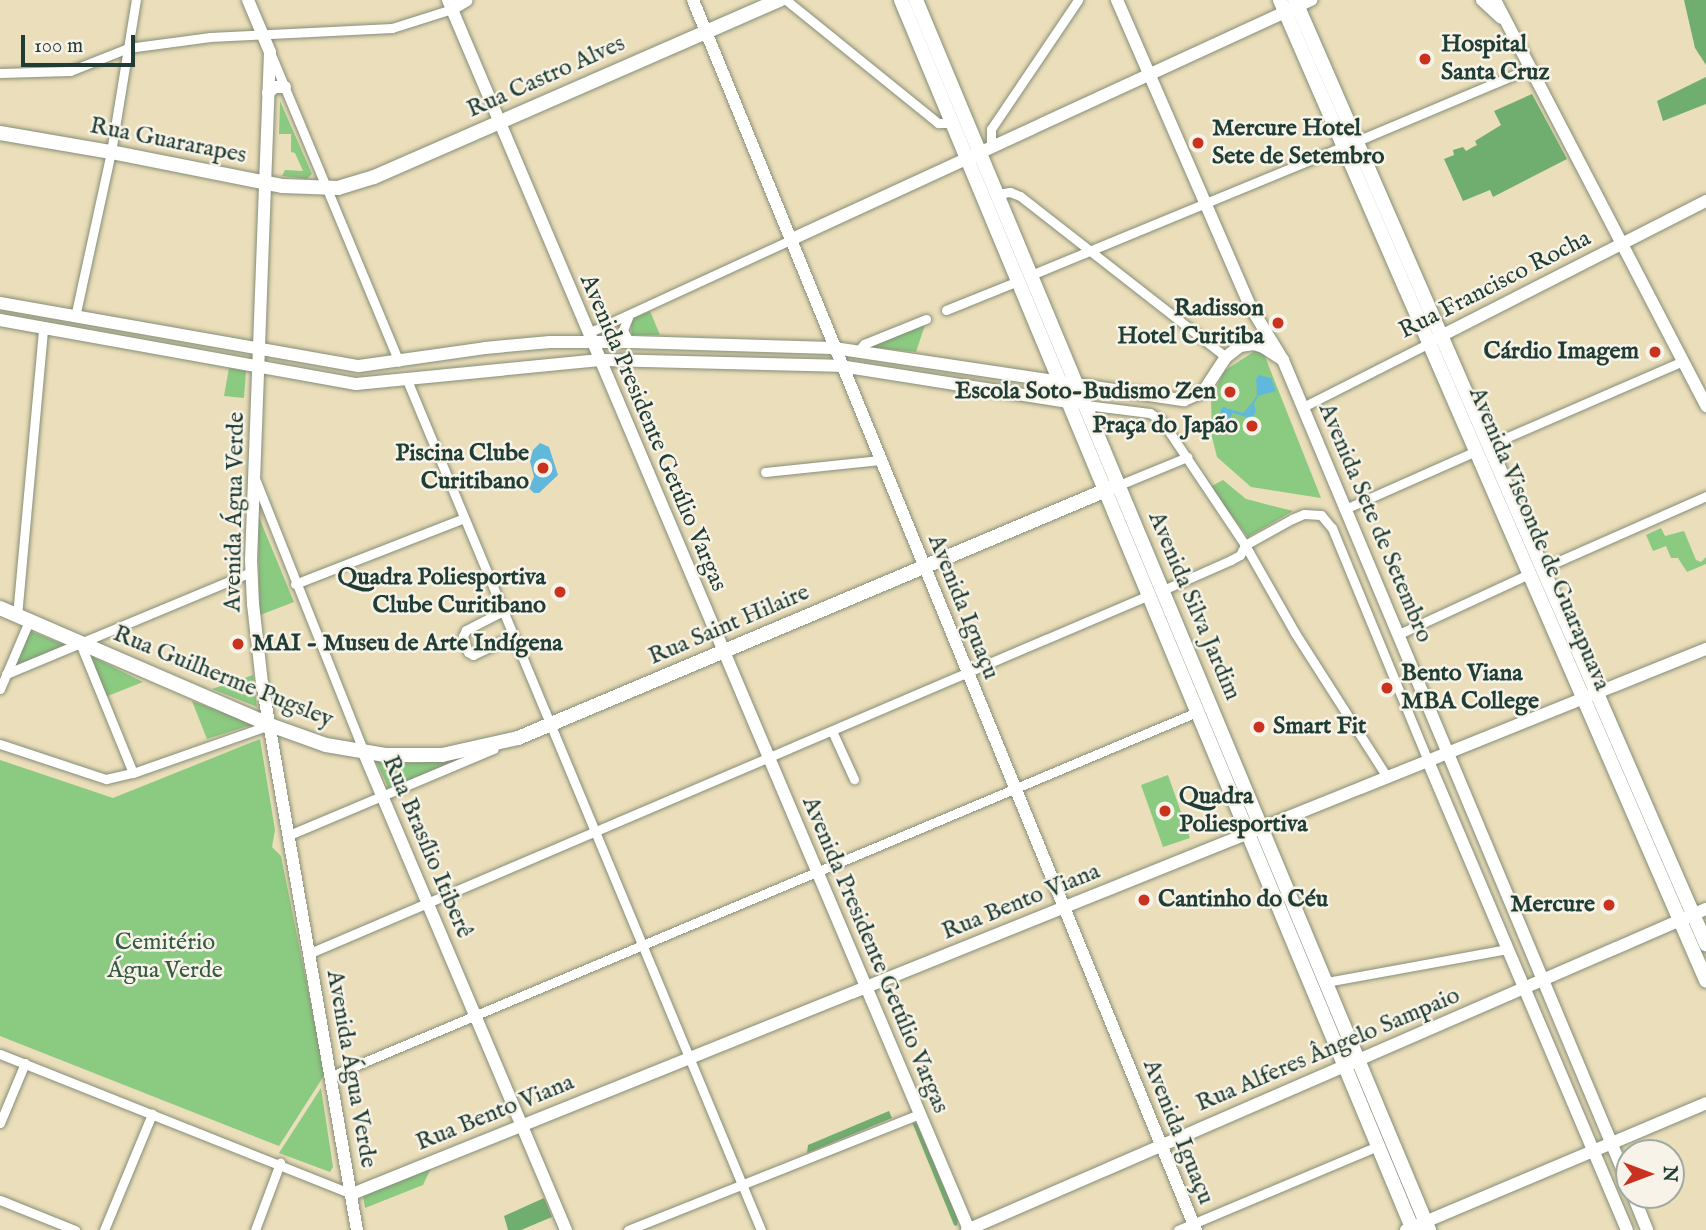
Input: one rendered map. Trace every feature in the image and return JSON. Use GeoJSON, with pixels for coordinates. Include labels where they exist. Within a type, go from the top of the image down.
{"type":"FeatureCollection","features":[{"type":"Feature","properties":{"kind":"main road","name":"Avenida Água Verde"},"geometry":{"type":"LineString","coordinates":[[248,0],[270,52],[251,572],[259,666],[357,1230]]}},
{"type":"Feature","properties":{"kind":"main road"},"geometry":{"type":"LineString","coordinates":[[450,5],[467,0]]}},
{"type":"Feature","properties":{"kind":"main road","name":"Avenida Iguaçu"},"geometry":{"type":"LineString","coordinates":[[693,0],[1195,1227]]}},
{"type":"Feature","properties":{"kind":"main road","name":"Rua Castro Alves"},"geometry":{"type":"LineString","coordinates":[[327,189],[362,182],[780,0]]}},
{"type":"Feature","properties":{"kind":"main road","name":"Avenida Silva Jardim"},"geometry":{"type":"LineString","coordinates":[[901,0],[952,123],[979,153],[997,194],[1051,361],[1112,488],[1156,593],[1189,692],[1209,739],[1298,915],[1326,982],[1378,1146],[1417,1228]]}},
{"type":"Feature","properties":{"kind":"main road","name":"Avenida Silva Jardim"},"geometry":{"type":"LineString","coordinates":[[916,0],[974,137],[1025,278],[1058,339],[1078,385],[1112,488]]}},
{"type":"Feature","properties":{"kind":"main road","name":"Avenida Sete de Setembro"},"geometry":{"type":"LineString","coordinates":[[1117,0],[1250,306],[1283,360],[1615,1152]]}},
{"type":"Feature","properties":{"kind":"main road"},"geometry":{"type":"LineString","coordinates":[[1482,0],[1507,22]]}},
{"type":"Feature","properties":{"kind":"main road"},"geometry":{"type":"LineString","coordinates":[[1495,0],[1706,406]]}},
{"type":"Feature","properties":{"kind":"main road"},"geometry":{"type":"LineString","coordinates":[[790,240],[1149,75],[1294,4]]}},
{"type":"Feature","properties":{"kind":"main road","name":"Avenida Visconde de Guarapuava"},"geometry":{"type":"LineString","coordinates":[[1294,4],[1313,40],[1350,144],[1435,340],[1459,412],[1520,517],[1545,610],[1624,755],[1706,944]]}},
{"type":"Feature","properties":{"kind":"main road","name":"Avenida Visconde de Guarapuava"},"geometry":{"type":"LineString","coordinates":[[1294,4],[1309,65],[1350,144]]}},
{"type":"Feature","properties":{"kind":"main road","name":"Avenida Presidente Getúlio Vargas"},"geometry":{"type":"LineString","coordinates":[[450,5],[968,1230]]}},
{"type":"Feature","properties":{"kind":"main road"},"geometry":{"type":"LineString","coordinates":[[1309,65],[1313,40]]}},
{"type":"Feature","properties":{"kind":"main road"},"geometry":{"type":"LineString","coordinates":[[268,93],[275,87],[285,87]]}},
{"type":"Feature","properties":{"kind":"main road","name":"Rua Guararapes"},"geometry":{"type":"LineString","coordinates":[[0,133],[265,183],[327,189]]}},
{"type":"Feature","properties":{"kind":"main road","name":"Rua Francisco Rocha"},"geometry":{"type":"LineString","coordinates":[[1435,340],[1706,201]]}},
{"type":"Feature","properties":{"kind":"main road"},"geometry":{"type":"LineString","coordinates":[[0,303],[344,366],[399,362],[590,337],[629,342],[859,350],[1060,383],[1191,399],[1198,397],[1211,384],[1226,357],[1240,346],[1254,344],[1283,360]]}},
{"type":"Feature","properties":{"kind":"main road"},"geometry":{"type":"LineString","coordinates":[[0,320],[349,383],[407,380],[534,364],[600,360],[841,366],[1086,405]]}},
{"type":"Feature","properties":{"kind":"main road"},"geometry":{"type":"LineString","coordinates":[[1051,361],[1058,339]]}},
{"type":"Feature","properties":{"kind":"main road","name":"Avenida Visconde de Guarapuava"},"geometry":{"type":"LineString","coordinates":[[1435,340],[1463,384],[1500,506],[1536,571],[1552,590],[1619,780],[1693,914],[1706,978]]}},
{"type":"Feature","properties":{"kind":"main road"},"geometry":{"type":"LineString","coordinates":[[850,388],[855,375],[865,369]]}},
{"type":"Feature","properties":{"kind":"main road"},"geometry":{"type":"LineString","coordinates":[[1459,412],[1463,384]]}},
{"type":"Feature","properties":{"kind":"main road","name":"Rua Saint Hilaire"},"geometry":{"type":"LineString","coordinates":[[518,738],[1112,488]]}},
{"type":"Feature","properties":{"kind":"main road"},"geometry":{"type":"LineString","coordinates":[[1500,506],[1520,517]]}},
{"type":"Feature","properties":{"kind":"main road"},"geometry":{"type":"LineString","coordinates":[[1545,610],[1552,590]]}},
{"type":"Feature","properties":{"kind":"main road","name":"Avenida Silva Jardim"},"geometry":{"type":"LineString","coordinates":[[1156,593],[1196,670],[1234,762],[1288,930],[1404,1172],[1417,1228]]}},
{"type":"Feature","properties":{"kind":"main road","name":"Rua Guilherme Pugsley"},"geometry":{"type":"LineString","coordinates":[[0,608],[270,725],[326,745],[364,753],[442,755],[518,738]]}},
{"type":"Feature","properties":{"kind":"main road","name":"Rua Bento Viana"},"geometry":{"type":"LineString","coordinates":[[352,1194],[1706,649]]}},
{"type":"Feature","properties":{"kind":"main road"},"geometry":{"type":"LineString","coordinates":[[1189,692],[1196,670]]}},
{"type":"Feature","properties":{"kind":"main road"},"geometry":{"type":"LineString","coordinates":[[1209,739],[1234,762]]}},
{"type":"Feature","properties":{"kind":"main road","name":"Rua Brasílio Itiberê"},"geometry":{"type":"LineString","coordinates":[[364,753],[566,1230]]}},
{"type":"Feature","properties":{"kind":"main road"},"geometry":{"type":"LineString","coordinates":[[1619,780],[1624,755]]}},
{"type":"Feature","properties":{"kind":"main road","name":"Avenida Sete de Setembro"},"geometry":{"type":"LineString","coordinates":[[1428,761],[1627,1230]]}},
{"type":"Feature","properties":{"kind":"main road","name":"Rua Alferes Ângelo Sampaio"},"geometry":{"type":"LineString","coordinates":[[968,1230],[1693,914]]}},
{"type":"Feature","properties":{"kind":"main road"},"geometry":{"type":"LineString","coordinates":[[1288,930],[1298,915]]}},
{"type":"Feature","properties":{"kind":"main road"},"geometry":{"type":"LineString","coordinates":[[1417,1228],[1706,1103]]}},
{"type":"Feature","properties":{"kind":"main road"},"geometry":{"type":"LineString","coordinates":[[1384,1160],[1404,1172]]}},
{"type":"Feature","properties":{"kind":"main road"},"geometry":{"type":"LineString","coordinates":[[1639,1209],[1647,1230]]}},
{"type":"Feature","properties":{"kind":"street"},"geometry":{"type":"LineString","coordinates":[[75,317],[111,152],[136,0]]}},
{"type":"Feature","properties":{"kind":"street"},"geometry":{"type":"LineString","coordinates":[[786,0],[938,123],[952,123]]}},
{"type":"Feature","properties":{"kind":"street"},"geometry":{"type":"LineString","coordinates":[[979,153],[991,130],[1078,0]]}},
{"type":"Feature","properties":{"kind":"street"},"geometry":{"type":"LineString","coordinates":[[0,73],[70,71],[128,48],[223,35],[392,28],[450,5]]}},
{"type":"Feature","properties":{"kind":"street"},"geometry":{"type":"LineString","coordinates":[[270,52],[399,362]]}},
{"type":"Feature","properties":{"kind":"street"},"geometry":{"type":"LineString","coordinates":[[946,310],[1531,68]]}},
{"type":"Feature","properties":{"kind":"street"},"geometry":{"type":"LineString","coordinates":[[974,137],[991,130]]}},
{"type":"Feature","properties":{"kind":"street"},"geometry":{"type":"LineString","coordinates":[[997,194],[1010,192],[1020,196],[1226,357]]}},
{"type":"Feature","properties":{"kind":"street"},"geometry":{"type":"LineString","coordinates":[[590,337],[631,313],[790,240]]}},
{"type":"Feature","properties":{"kind":"street"},"geometry":{"type":"LineString","coordinates":[[629,342],[623,330],[626,318],[631,313]]}},
{"type":"Feature","properties":{"kind":"street"},"geometry":{"type":"LineString","coordinates":[[859,350],[864,344],[926,318]]}},
{"type":"Feature","properties":{"kind":"street"},"geometry":{"type":"LineString","coordinates":[[0,689],[23,618],[43,328]]}},
{"type":"Feature","properties":{"kind":"street","name":"Rua Francisco Rocha"},"geometry":{"type":"LineString","coordinates":[[1303,407],[1435,340]]}},
{"type":"Feature","properties":{"kind":"street"},"geometry":{"type":"LineString","coordinates":[[1345,509],[1683,361]]}},
{"type":"Feature","properties":{"kind":"street"},"geometry":{"type":"LineString","coordinates":[[407,380],[761,1230]]}},
{"type":"Feature","properties":{"kind":"street"},"geometry":{"type":"LineString","coordinates":[[1086,405],[1157,416],[1245,545],[1295,633],[1387,777]]}},
{"type":"Feature","properties":{"kind":"street","name":"Rua Saint Hilaire"},"geometry":{"type":"LineString","coordinates":[[1112,488],[1187,457]]}},
{"type":"Feature","properties":{"kind":"street"},"geometry":{"type":"LineString","coordinates":[[765,472],[880,460]]}},
{"type":"Feature","properties":{"kind":"street","name":"Rua Brasílio Itiberê"},"geometry":{"type":"LineString","coordinates":[[256,479],[295,584],[364,753]]}},
{"type":"Feature","properties":{"kind":"street"},"geometry":{"type":"LineString","coordinates":[[1399,634],[1706,496]]}},
{"type":"Feature","properties":{"kind":"street","name":"Avenida Sete de Setembro"},"geometry":{"type":"LineString","coordinates":[[1245,545],[1304,514],[1321,515],[1332,528],[1428,761]]}},
{"type":"Feature","properties":{"kind":"street"},"geometry":{"type":"LineString","coordinates":[[295,584],[464,518]]}},
{"type":"Feature","properties":{"kind":"street"},"geometry":{"type":"LineString","coordinates":[[310,953],[1156,593],[1231,560],[1240,555],[1245,545]]}},
{"type":"Feature","properties":{"kind":"street"},"geometry":{"type":"LineString","coordinates":[[6,674],[251,572]]}},
{"type":"Feature","properties":{"kind":"street"},"geometry":{"type":"LineString","coordinates":[[503,611],[466,629],[463,636],[468,652],[473,655],[513,636]]}},
{"type":"Feature","properties":{"kind":"street"},"geometry":{"type":"LineString","coordinates":[[80,643],[133,773]]}},
{"type":"Feature","properties":{"kind":"street"},"geometry":{"type":"LineString","coordinates":[[331,1076],[1197,712]]}},
{"type":"Feature","properties":{"kind":"street"},"geometry":{"type":"LineString","coordinates":[[0,744],[96,778],[106,779],[133,773],[270,725]]}},
{"type":"Feature","properties":{"kind":"street"},"geometry":{"type":"LineString","coordinates":[[832,731],[854,779]]}},
{"type":"Feature","properties":{"kind":"street","name":"Rua Saint Hilaire"},"geometry":{"type":"LineString","coordinates":[[289,835],[518,738]]}},
{"type":"Feature","properties":{"kind":"street"},"geometry":{"type":"LineString","coordinates":[[1326,982],[1507,948]]}},
{"type":"Feature","properties":{"kind":"street"},"geometry":{"type":"LineString","coordinates":[[0,1054],[280,1163],[352,1194]]}},
{"type":"Feature","properties":{"kind":"street"},"geometry":{"type":"LineString","coordinates":[[0,1123],[25,1063]]}},
{"type":"Feature","properties":{"kind":"street"},"geometry":{"type":"LineString","coordinates":[[104,1230],[152,1114]]}},
{"type":"Feature","properties":{"kind":"street"},"geometry":{"type":"LineString","coordinates":[[628,1230],[919,1114]]}},
{"type":"Feature","properties":{"kind":"street"},"geometry":{"type":"LineString","coordinates":[[1178,1230],[1195,1227],[1378,1146]]}},
{"type":"Feature","properties":{"kind":"street"},"geometry":{"type":"LineString","coordinates":[[255,1230],[280,1163]]}},
{"type":"Feature","properties":{"kind":"street"},"geometry":{"type":"LineString","coordinates":[[0,1200],[75,1230]]}},
{"type":"Feature","properties":{"kind":"green space"},"geometry":{"type":"Polygon","coordinates":[[[1684,0],[1706,0],[1706,65],[1695,48],[1684,0]]]}},
{"type":"Feature","properties":{"kind":"green space"},"geometry":{"type":"Polygon","coordinates":[[[1706,77],[1706,104],[1663,121],[1657,101],[1706,77]]]}},
{"type":"Feature","properties":{"kind":"green space"},"geometry":{"type":"Polygon","coordinates":[[[1532,94],[1567,159],[1493,197],[1490,190],[1463,201],[1444,159],[1454,155],[1453,150],[1463,147],[1466,151],[1477,145],[1475,141],[1501,125],[1494,111],[1532,94]]]}},
{"type":"Feature","properties":{"kind":"green space"},"geometry":{"type":"Polygon","coordinates":[[[280,101],[312,174],[307,179],[282,176],[285,170],[303,171],[295,153],[291,152],[291,134],[279,134],[280,101]]]}},
{"type":"Feature","properties":{"kind":"green space"},"geometry":{"type":"Polygon","coordinates":[[[650,311],[660,335],[632,335],[630,320],[650,311]]]}},
{"type":"Feature","properties":{"kind":"green space"},"geometry":{"type":"Polygon","coordinates":[[[926,322],[916,352],[870,347],[926,322]]]}},
{"type":"Feature","properties":{"kind":"green space","name":"Praça do Japão"},"geometry":{"type":"Polygon","coordinates":[[[1258,349],[1264,354],[1321,498],[1251,487],[1217,457],[1212,437],[1211,399],[1224,371],[1258,349]]]}},
{"type":"Feature","properties":{"kind":"green space"},"geometry":{"type":"Polygon","coordinates":[[[229,368],[246,371],[244,398],[224,396],[229,368]]]}},
{"type":"Feature","properties":{"kind":"green space"},"geometry":{"type":"Polygon","coordinates":[[[1223,480],[1246,499],[1293,511],[1248,537],[1210,487],[1223,480]]]}},
{"type":"Feature","properties":{"kind":"green space"},"geometry":{"type":"Polygon","coordinates":[[[258,515],[294,602],[260,615],[259,587],[258,515]]]}},
{"type":"Feature","properties":{"kind":"green space"},"geometry":{"type":"Polygon","coordinates":[[[1661,528],[1665,536],[1684,531],[1696,560],[1701,562],[1706,557],[1706,564],[1687,572],[1678,558],[1671,558],[1666,546],[1653,551],[1646,535],[1661,528]]]}},
{"type":"Feature","properties":{"kind":"green space"},"geometry":{"type":"Polygon","coordinates":[[[30,631],[65,645],[15,668],[30,631]]]}},
{"type":"Feature","properties":{"kind":"green space"},"geometry":{"type":"Polygon","coordinates":[[[85,653],[143,682],[105,697],[85,653]]]}},
{"type":"Feature","properties":{"kind":"green space"},"geometry":{"type":"Polygon","coordinates":[[[253,675],[257,707],[212,689],[253,675]]]}},
{"type":"Feature","properties":{"kind":"green space"},"geometry":{"type":"Polygon","coordinates":[[[192,701],[254,724],[207,739],[192,701]]]}},
{"type":"Feature","properties":{"kind":"green space","name":"Cemitério Água Verde"},"geometry":{"type":"Polygon","coordinates":[[[260,739],[275,830],[272,847],[281,856],[325,1074],[279,1146],[0,1036],[0,760],[113,798],[260,739]]]}},
{"type":"Feature","properties":{"kind":"green space"},"geometry":{"type":"Polygon","coordinates":[[[462,758],[389,789],[376,761],[419,763],[462,758]]]}},
{"type":"Feature","properties":{"kind":"green space","name":"Quadra Poliesportiva"},"geometry":{"type":"Polygon","coordinates":[[[1168,775],[1190,838],[1163,847],[1141,785],[1168,775]]]}},
{"type":"Feature","properties":{"kind":"green space"},"geometry":{"type":"Polygon","coordinates":[[[321,1088],[333,1167],[330,1172],[279,1153],[321,1088]]]}},
{"type":"Feature","properties":{"kind":"green space"},"geometry":{"type":"Polygon","coordinates":[[[889,1111],[892,1118],[807,1153],[808,1145],[889,1111]]]}},
{"type":"Feature","properties":{"kind":"green space"},"geometry":{"type":"Polygon","coordinates":[[[912,1122],[917,1124],[958,1220],[957,1226],[954,1225],[912,1122]]]}},
{"type":"Feature","properties":{"kind":"green space"},"geometry":{"type":"Polygon","coordinates":[[[431,1168],[423,1185],[365,1208],[363,1196],[431,1168]]]}},
{"type":"Feature","properties":{"kind":"green space"},"geometry":{"type":"Polygon","coordinates":[[[544,1198],[552,1217],[521,1230],[508,1230],[504,1216],[544,1198]]]}},
{"type":"Feature","properties":{"kind":"water"},"geometry":{"type":"Polygon","coordinates":[[[1259,375],[1271,378],[1276,391],[1258,396],[1252,419],[1233,413],[1229,420],[1223,419],[1220,411],[1223,407],[1243,413],[1252,403],[1257,395],[1256,379],[1259,375]]]}},
{"type":"Feature","properties":{"kind":"water","name":"Piscina Clube Curitibano"},"geometry":{"type":"Polygon","coordinates":[[[540,443],[549,447],[558,475],[539,493],[534,493],[529,488],[534,477],[530,461],[533,450],[540,443]]]}},
{"type":"Feature","properties":{"kind":"place","name":"Hospital Santa Cruz"},"geometry":{"type":"Point","coordinates":[1425,59]}},
{"type":"Feature","properties":{"kind":"place","name":"Mercure Hotel Sete de Setembro"},"geometry":{"type":"Point","coordinates":[1198,143]}},
{"type":"Feature","properties":{"kind":"place","name":"Radisson Hotel Curitiba"},"geometry":{"type":"Point","coordinates":[1278,323]}},
{"type":"Feature","properties":{"kind":"place","name":"Cárdio Imagem"},"geometry":{"type":"Point","coordinates":[1655,352]}},
{"type":"Feature","properties":{"kind":"place","name":"Escola Soto-Budismo Zen"},"geometry":{"type":"Point","coordinates":[1230,392]}},
{"type":"Feature","properties":{"kind":"place","name":"Praça do Japão"},"geometry":{"type":"Point","coordinates":[1252,426]}},
{"type":"Feature","properties":{"kind":"place","name":"Piscina Clube Curitibano"},"geometry":{"type":"Point","coordinates":[543,468]}},
{"type":"Feature","properties":{"kind":"place","name":"Quadra Poliesportiva Clube Curitibano"},"geometry":{"type":"Point","coordinates":[560,592]}},
{"type":"Feature","properties":{"kind":"place","name":"MAI - Museu de Arte Indígena"},"geometry":{"type":"Point","coordinates":[238,644]}},
{"type":"Feature","properties":{"kind":"place","name":"Bento Viana MBA College"},"geometry":{"type":"Point","coordinates":[1387,688]}},
{"type":"Feature","properties":{"kind":"place","name":"Smart Fit"},"geometry":{"type":"Point","coordinates":[1259,727]}},
{"type":"Feature","properties":{"kind":"place","name":"Quadra Poliesportiva"},"geometry":{"type":"Point","coordinates":[1165,811]}},
{"type":"Feature","properties":{"kind":"place","name":"Cantinho do Céu"},"geometry":{"type":"Point","coordinates":[1144,900]}},
{"type":"Feature","properties":{"kind":"place","name":"Mercure"},"geometry":{"type":"Point","coordinates":[1609,905]}}]}
